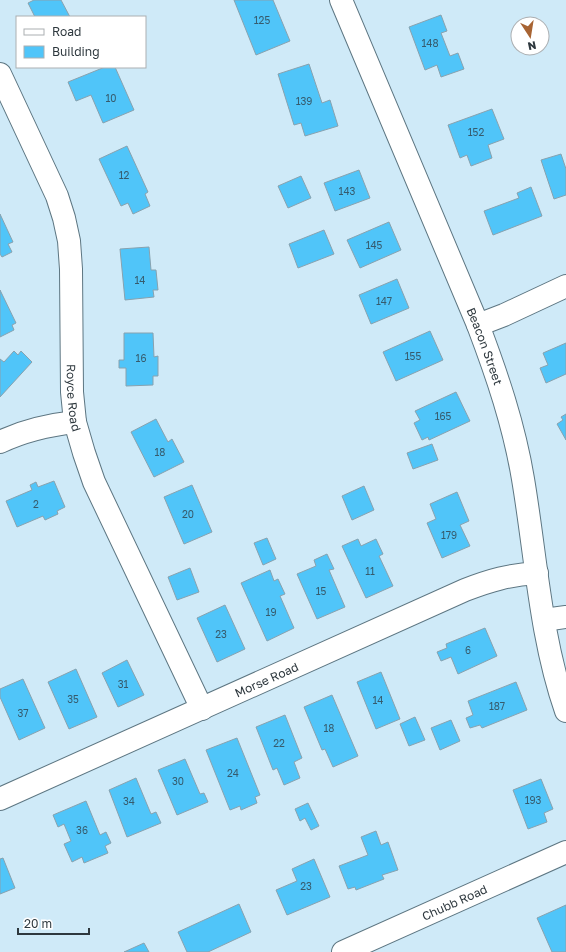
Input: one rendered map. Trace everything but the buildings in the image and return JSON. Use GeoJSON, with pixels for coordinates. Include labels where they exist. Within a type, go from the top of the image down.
{"type":"FeatureCollection","features":[{"type":"Feature","properties":{"kind":"street","name":"Beacon Street"},"geometry":{"type":"LineString","coordinates":[[341,0],[478,325],[504,398],[523,478],[544,620],[553,664],[566,711]]}},
{"type":"Feature","properties":{"kind":"street","name":"Royce Road"},"geometry":{"type":"LineString","coordinates":[[0,74],[57,196],[64,218],[69,241],[71,269],[72,392],[75,422],[84,453],[94,482],[202,709]]}},
{"type":"Feature","properties":{"kind":"street"},"geometry":{"type":"LineString","coordinates":[[478,325],[504,316],[566,286]]}},
{"type":"Feature","properties":{"kind":"street"},"geometry":{"type":"LineString","coordinates":[[0,442],[29,430],[53,424],[75,422]]}},
{"type":"Feature","properties":{"kind":"street","name":"Morse Road"},"geometry":{"type":"LineString","coordinates":[[0,799],[465,590],[491,580],[512,575],[537,572]]}},
{"type":"Feature","properties":{"kind":"street"},"geometry":{"type":"LineString","coordinates":[[544,620],[566,617]]}},
{"type":"Feature","properties":{"kind":"street","name":"Chubb Road"},"geometry":{"type":"LineString","coordinates":[[343,952],[566,852]]}}]}
